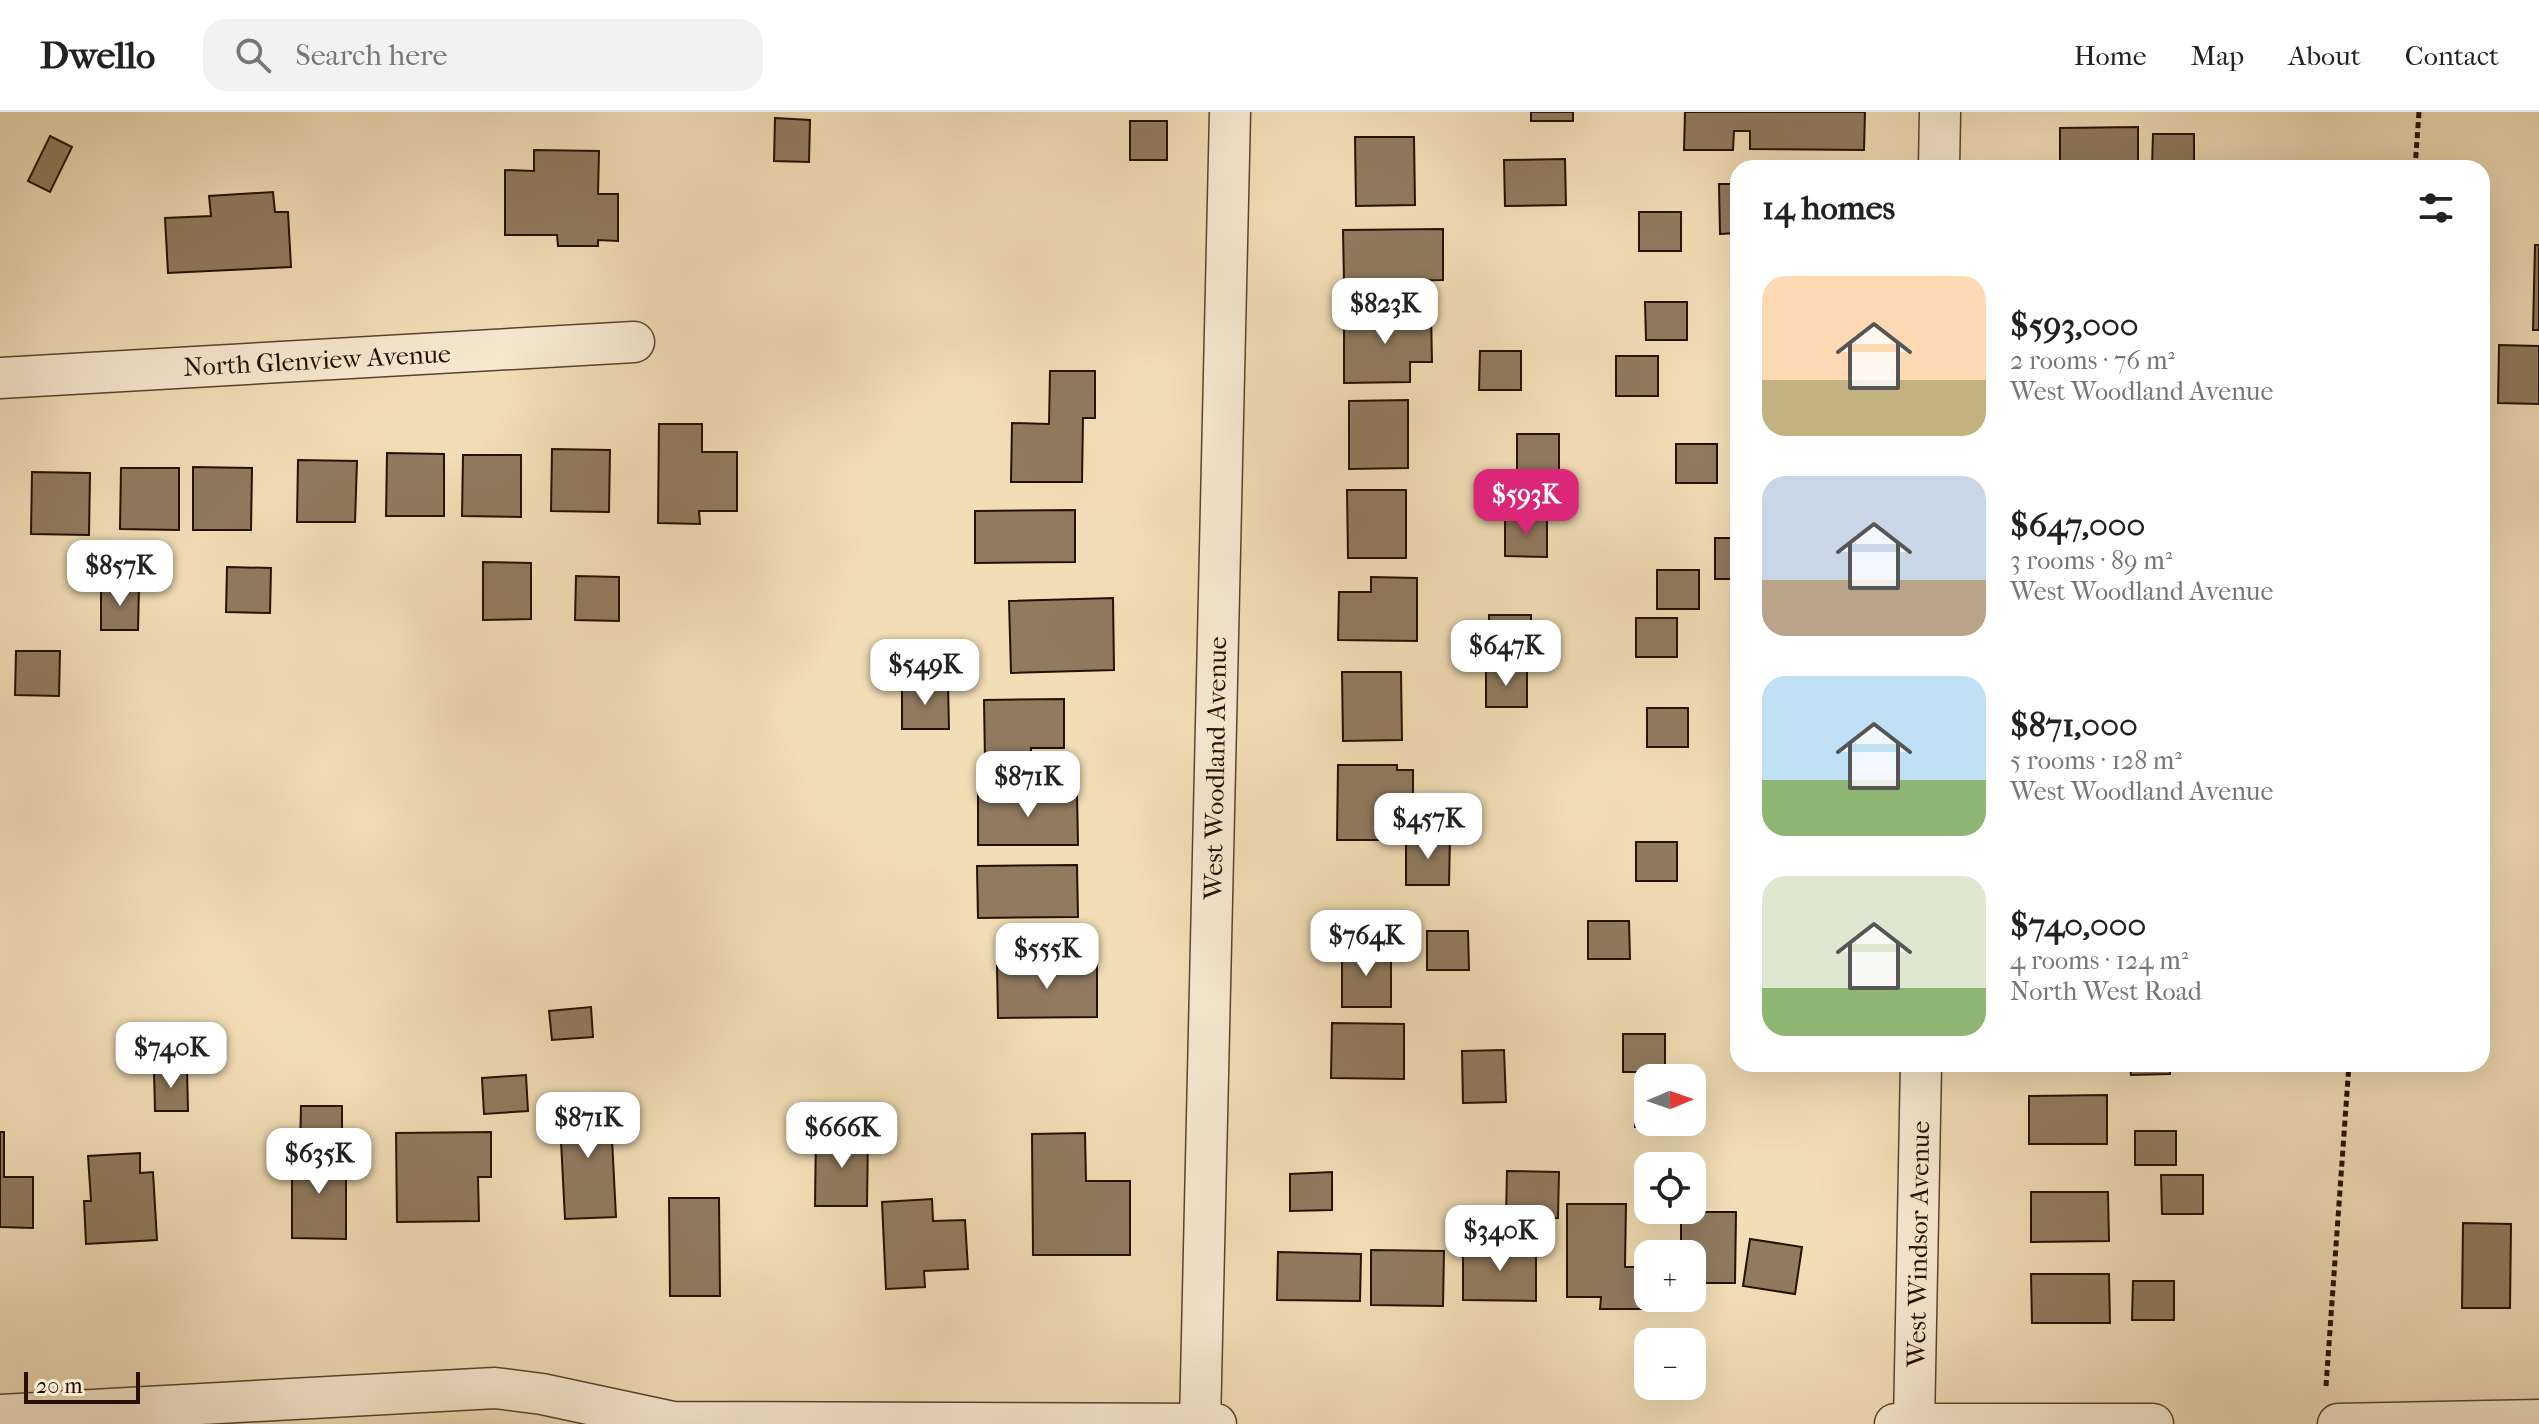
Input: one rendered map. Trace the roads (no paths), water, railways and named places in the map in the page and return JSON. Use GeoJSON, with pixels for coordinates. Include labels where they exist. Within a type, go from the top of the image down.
{"type":"FeatureCollection","features":[{"type":"Feature","properties":{"kind":"street","name":"West Woodland Avenue"},"geometry":{"type":"LineString","coordinates":[[1200,1424],[1230,112]]}},
{"type":"Feature","properties":{"kind":"street"},"geometry":{"type":"LineString","coordinates":[[1939,160],[1940,112]]}},
{"type":"Feature","properties":{"kind":"street","name":"North Glenview Avenue"},"geometry":{"type":"LineString","coordinates":[[0,378],[634,342]]}},
{"type":"Feature","properties":{"kind":"street","name":"West Windsor Avenue"},"geometry":{"type":"LineString","coordinates":[[1914,1424],[1921,1072]]}},
{"type":"Feature","properties":{"kind":"street"},"geometry":{"type":"LineString","coordinates":[[0,1415],[40,1419],[495,1388],[542,1394],[673,1422],[1216,1424]]}},
{"type":"Feature","properties":{"kind":"street"},"geometry":{"type":"LineString","coordinates":[[2332,1408],[2539,1420]]}},
{"type":"Feature","properties":{"kind":"street"},"geometry":{"type":"LineString","coordinates":[[1895,1424],[2153,1424]]}}]}
